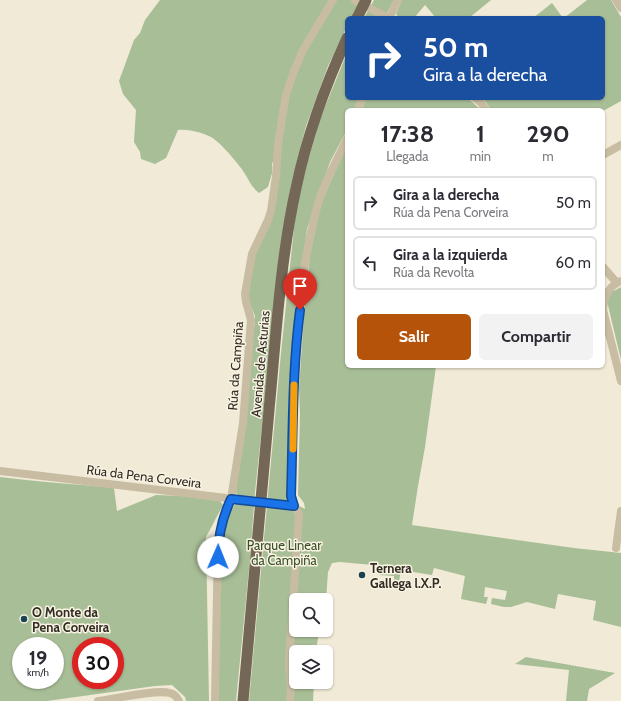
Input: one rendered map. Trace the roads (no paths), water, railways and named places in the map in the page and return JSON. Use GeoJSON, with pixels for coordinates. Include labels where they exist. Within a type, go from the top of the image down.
{"type":"FeatureCollection","features":[{"type":"Feature","properties":{"kind":"main road"},"geometry":{"type":"LineString","coordinates":[[358,16],[366,0]]}},
{"type":"Feature","properties":{"kind":"main road","name":"Avenida de Asturias"},"geometry":{"type":"LineString","coordinates":[[243,701],[280,293],[290,218],[295,190],[309,136],[327,84],[345,43]]}},
{"type":"Feature","properties":{"kind":"street","name":"Rúa da Campiña"},"geometry":{"type":"LineString","coordinates":[[215,701],[218,539],[225,513],[234,500],[243,423],[248,346],[251,330],[251,320],[246,302],[248,273],[252,254],[271,211],[276,176],[278,145],[286,95],[303,50],[333,0]]}},
{"type":"Feature","properties":{"kind":"street"},"geometry":{"type":"LineString","coordinates":[[354,0],[389,16]]}},
{"type":"Feature","properties":{"kind":"street"},"geometry":{"type":"LineString","coordinates":[[391,16],[398,0]]}},
{"type":"Feature","properties":{"kind":"street"},"geometry":{"type":"LineString","coordinates":[[616,0],[621,8]]}},
{"type":"Feature","properties":{"kind":"street"},"geometry":{"type":"LineString","coordinates":[[478,100],[484,108]]}},
{"type":"Feature","properties":{"kind":"street"},"geometry":{"type":"LineString","coordinates":[[290,701],[291,689],[289,662],[300,514],[290,506],[295,363],[309,239],[316,210],[324,188],[345,143]]}},
{"type":"Feature","properties":{"kind":"street"},"geometry":{"type":"LineString","coordinates":[[605,154],[621,145]]}},
{"type":"Feature","properties":{"kind":"street"},"geometry":{"type":"LineString","coordinates":[[605,269],[619,282],[605,296]]}},
{"type":"Feature","properties":{"kind":"street"},"geometry":{"type":"LineString","coordinates":[[605,318],[621,381]]}},
{"type":"Feature","properties":{"kind":"street","name":"Rúa da Pena Corveira"},"geometry":{"type":"LineString","coordinates":[[0,471],[290,506]]}},
{"type":"Feature","properties":{"kind":"street"},"geometry":{"type":"LineString","coordinates":[[616,548],[621,511]]}},
{"type":"Feature","properties":{"kind":"street"},"geometry":{"type":"LineString","coordinates":[[98,701],[160,692],[171,693],[176,696],[179,701]]}},
{"type":"Feature","properties":{"kind":"place","name":"Ternera Gallega l.X.P."},"geometry":{"type":"Point","coordinates":[362,575]}},
{"type":"Feature","properties":{"kind":"place","name":"O Monte da Pena Corveira"},"geometry":{"type":"Point","coordinates":[24,619]}},
{"type":"Feature","properties":{"kind":"park label","name":"Parque Linear da Campiña"},"geometry":{"type":"Point","coordinates":[284,552]}}]}
